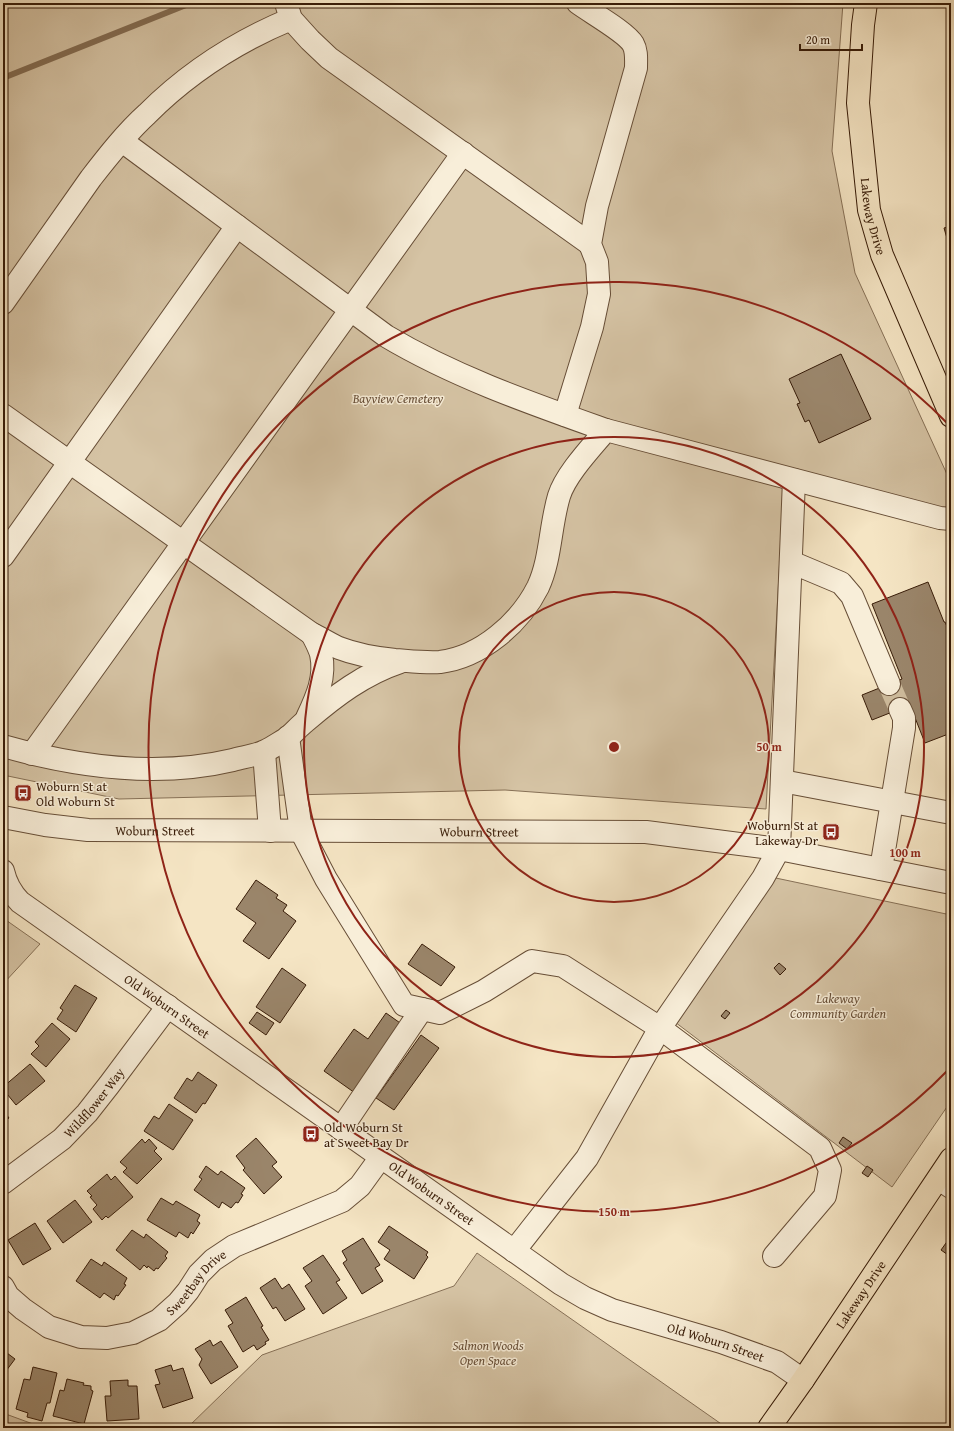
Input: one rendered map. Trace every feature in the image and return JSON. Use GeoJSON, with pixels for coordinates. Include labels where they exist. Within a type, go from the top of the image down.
{"type":"FeatureCollection","features":[{"type":"Feature","properties":{"kind":"main road","name":"Lakeway Drive"},"geometry":{"type":"LineString","coordinates":[[866,3],[863,25],[858,103],[870,210],[882,255],[951,416]]}},
{"type":"Feature","properties":{"kind":"main road","name":"Lakeway Drive"},"geometry":{"type":"LineString","coordinates":[[769,1428],[945,1183],[951,1159]]}},
{"type":"Feature","properties":{"kind":"street"},"geometry":{"type":"LineString","coordinates":[[565,416],[592,327],[599,294],[597,262],[590,244],[597,206],[636,68],[637,53],[632,43],[626,36],[578,3]]}},
{"type":"Feature","properties":{"kind":"street"},"geometry":{"type":"LineString","coordinates":[[3,303],[91,178],[146,114],[207,64],[234,46],[263,30],[288,11],[310,40],[329,58],[590,244]]}},
{"type":"Feature","properties":{"kind":"street"},"geometry":{"type":"LineString","coordinates":[[122,141],[386,336],[446,368],[504,393],[606,430],[940,518],[951,519]]}},
{"type":"Feature","properties":{"kind":"street"},"geometry":{"type":"LineString","coordinates":[[32,754],[462,153]]}},
{"type":"Feature","properties":{"kind":"street"},"geometry":{"type":"LineString","coordinates":[[3,556],[237,226]]}},
{"type":"Feature","properties":{"kind":"street"},"geometry":{"type":"LineString","coordinates":[[3,415],[312,634],[338,648],[369,658],[440,662],[458,657],[480,648],[500,635],[514,622],[527,605],[537,588],[545,568],[554,513],[560,494],[577,466],[606,430]]}},
{"type":"Feature","properties":{"kind":"street"},"geometry":{"type":"LineString","coordinates":[[514,1251],[587,1158],[660,1028],[763,878],[779,849],[794,480]]}},
{"type":"Feature","properties":{"kind":"street"},"geometry":{"type":"LineString","coordinates":[[791,562],[841,583],[845,587],[852,596],[889,684]]}},
{"type":"Feature","properties":{"kind":"street"},"geometry":{"type":"LineString","coordinates":[[305,721],[318,696],[323,670],[321,653],[312,634]]}},
{"type":"Feature","properties":{"kind":"street"},"geometry":{"type":"LineString","coordinates":[[3,746],[32,754],[93,765],[153,770],[210,765],[264,752],[288,738],[305,721],[348,687],[384,668],[405,661]]}},
{"type":"Feature","properties":{"kind":"street"},"geometry":{"type":"LineString","coordinates":[[881,869],[904,728],[904,718],[900,709]]}},
{"type":"Feature","properties":{"kind":"street"},"geometry":{"type":"LineString","coordinates":[[288,738],[301,831],[326,878],[404,1005],[440,1013],[484,991],[532,961],[563,966],[660,1028],[820,1148],[830,1170],[825,1196],[774,1256]]}},
{"type":"Feature","properties":{"kind":"street"},"geometry":{"type":"LineString","coordinates":[[264,752],[270,831]]}},
{"type":"Feature","properties":{"kind":"street"},"geometry":{"type":"LineString","coordinates":[[782,781],[951,813]]}},
{"type":"Feature","properties":{"kind":"street","name":"Woburn Street"},"geometry":{"type":"LineString","coordinates":[[4,821],[88,830],[646,832],[779,849],[951,883]]}},
{"type":"Feature","properties":{"kind":"street","name":"Old Woburn Street"},"geometry":{"type":"LineString","coordinates":[[3,871],[9,889],[20,902],[561,1284],[585,1298],[612,1310],[683,1330],[777,1362],[803,1380]]}},
{"type":"Feature","properties":{"kind":"street","name":"Wildflower Way"},"geometry":{"type":"LineString","coordinates":[[3,1183],[62,1139],[87,1113],[168,1006]]}},
{"type":"Feature","properties":{"kind":"street"},"geometry":{"type":"LineString","coordinates":[[341,1129],[422,1009]]}},
{"type":"Feature","properties":{"kind":"street","name":"Sweetbay Drive"},"geometry":{"type":"LineString","coordinates":[[3,1287],[8,1296],[23,1310],[50,1327],[81,1337],[107,1338],[133,1332],[159,1320],[178,1304],[199,1274],[213,1260],[228,1250],[342,1201],[360,1186],[381,1157]]}},
{"type":"Feature","properties":{"kind":"green space","name":"Bayview Cemetery"},"geometry":{"type":"Polygon","coordinates":[[[3,3],[843,3],[832,151],[855,273],[951,483],[951,527],[784,484],[766,809],[505,790],[119,799],[3,775],[3,3]]]}},
{"type":"Feature","properties":{"kind":"green space","name":"Lakeway Community Garden"},"geometry":{"type":"Polygon","coordinates":[[[771,877],[951,915],[951,1101],[892,1187],[671,1019],[771,877]]]}},
{"type":"Feature","properties":{"kind":"green space"},"geometry":{"type":"Polygon","coordinates":[[[3,918],[40,944],[3,984],[3,918]]]}},
{"type":"Feature","properties":{"kind":"green space","name":"Salmon Woods Open Space"},"geometry":{"type":"Polygon","coordinates":[[[477,1253],[727,1428],[187,1428],[262,1355],[454,1286],[477,1253]]]}},
{"type":"Feature","properties":{"kind":"green space"},"geometry":{"type":"Polygon","coordinates":[[[3,1413],[44,1428],[3,1428],[3,1413]]]}},
{"type":"Feature","properties":{"kind":"building"},"geometry":{"type":"Polygon","coordinates":[[[951,226],[951,252],[944,228],[951,226]]]}},
{"type":"Feature","properties":{"kind":"building"},"geometry":{"type":"Polygon","coordinates":[[[841,354],[871,419],[819,443],[809,420],[805,422],[797,404],[800,403],[789,379],[841,354]]]}},
{"type":"Feature","properties":{"kind":"building"},"geometry":{"type":"Polygon","coordinates":[[[928,582],[951,636],[951,733],[925,743],[910,705],[872,720],[862,695],[902,679],[872,604],[928,582]]]}},
{"type":"Feature","properties":{"kind":"building"},"geometry":{"type":"Polygon","coordinates":[[[256,880],[278,895],[276,898],[287,905],[283,911],[296,921],[269,959],[243,941],[256,923],[236,909],[256,880]]]}},
{"type":"Feature","properties":{"kind":"building"},"geometry":{"type":"Polygon","coordinates":[[[422,944],[455,967],[441,986],[408,964],[422,944]]]}},
{"type":"Feature","properties":{"kind":"building"},"geometry":{"type":"Polygon","coordinates":[[[779,963],[786,969],[780,975],[774,968],[779,963]]]}},
{"type":"Feature","properties":{"kind":"building"},"geometry":{"type":"Polygon","coordinates":[[[282,968],[306,985],[280,1023],[256,1007],[282,968]]]}},
{"type":"Feature","properties":{"kind":"building"},"geometry":{"type":"Polygon","coordinates":[[[75,985],[97,998],[76,1032],[57,1019],[63,1010],[60,1008],[75,985]]]}},
{"type":"Feature","properties":{"kind":"building"},"geometry":{"type":"Polygon","coordinates":[[[726,1010],[730,1013],[725,1019],[721,1016],[726,1010]]]}},
{"type":"Feature","properties":{"kind":"building"},"geometry":{"type":"Polygon","coordinates":[[[257,1012],[274,1023],[266,1035],[249,1023],[257,1012]]]}},
{"type":"Feature","properties":{"kind":"building"},"geometry":{"type":"Polygon","coordinates":[[[386,1013],[403,1025],[355,1093],[324,1071],[354,1029],[368,1039],[386,1013]]]}},
{"type":"Feature","properties":{"kind":"building"},"geometry":{"type":"Polygon","coordinates":[[[52,1023],[70,1039],[46,1067],[31,1054],[39,1046],[35,1042],[52,1023]]]}},
{"type":"Feature","properties":{"kind":"building"},"geometry":{"type":"Polygon","coordinates":[[[421,1035],[439,1048],[394,1110],[376,1098],[421,1035]]]}},
{"type":"Feature","properties":{"kind":"building"},"geometry":{"type":"Polygon","coordinates":[[[30,1064],[45,1081],[16,1105],[3,1087],[30,1064]]]}},
{"type":"Feature","properties":{"kind":"building"},"geometry":{"type":"Polygon","coordinates":[[[198,1072],[217,1085],[205,1104],[203,1103],[196,1113],[174,1098],[187,1078],[192,1081],[198,1072]]]}},
{"type":"Feature","properties":{"kind":"building"},"geometry":{"type":"Polygon","coordinates":[[[169,1104],[193,1120],[173,1150],[144,1131],[154,1116],[159,1119],[169,1104]]]}},
{"type":"Feature","properties":{"kind":"building"},"geometry":{"type":"Polygon","coordinates":[[[3,1110],[9,1118],[6,1120],[8,1122],[3,1126],[3,1110]]]}},
{"type":"Feature","properties":{"kind":"building"},"geometry":{"type":"Polygon","coordinates":[[[843,1137],[852,1143],[847,1149],[839,1143],[843,1137]]]}},
{"type":"Feature","properties":{"kind":"building"},"geometry":{"type":"Polygon","coordinates":[[[256,1138],[277,1162],[272,1166],[282,1177],[264,1194],[243,1170],[245,1168],[236,1156],[256,1138]]]}},
{"type":"Feature","properties":{"kind":"building"},"geometry":{"type":"Polygon","coordinates":[[[142,1139],[145,1143],[149,1139],[157,1148],[154,1151],[162,1159],[137,1184],[123,1172],[127,1168],[120,1162],[142,1139]]]}},
{"type":"Feature","properties":{"kind":"building"},"geometry":{"type":"Polygon","coordinates":[[[206,1166],[218,1175],[221,1171],[245,1188],[238,1203],[236,1202],[231,1208],[222,1202],[219,1208],[194,1190],[202,1179],[199,1177],[206,1166]]]}},
{"type":"Feature","properties":{"kind":"building"},"geometry":{"type":"Polygon","coordinates":[[[867,1166],[873,1170],[868,1177],[862,1173],[867,1166]]]}},
{"type":"Feature","properties":{"kind":"building"},"geometry":{"type":"Polygon","coordinates":[[[107,1174],[111,1180],[115,1176],[133,1197],[108,1218],[106,1216],[102,1220],[93,1209],[97,1205],[87,1191],[107,1174]]]}},
{"type":"Feature","properties":{"kind":"building"},"geometry":{"type":"Polygon","coordinates":[[[161,1198],[173,1205],[176,1201],[200,1215],[197,1221],[200,1223],[193,1234],[191,1232],[188,1238],[179,1232],[176,1237],[147,1220],[161,1198]]]}},
{"type":"Feature","properties":{"kind":"building"},"geometry":{"type":"Polygon","coordinates":[[[75,1200],[92,1222],[63,1243],[47,1221],[75,1200]]]}},
{"type":"Feature","properties":{"kind":"building"},"geometry":{"type":"Polygon","coordinates":[[[35,1223],[51,1249],[23,1265],[8,1240],[35,1223]]]}},
{"type":"Feature","properties":{"kind":"building"},"geometry":{"type":"Polygon","coordinates":[[[389,1226],[428,1252],[426,1255],[428,1257],[414,1279],[384,1259],[390,1250],[378,1242],[389,1226]]]}},
{"type":"Feature","properties":{"kind":"building"},"geometry":{"type":"Polygon","coordinates":[[[132,1230],[144,1238],[146,1234],[168,1252],[165,1256],[167,1258],[158,1269],[156,1268],[154,1271],[148,1266],[147,1268],[144,1265],[140,1270],[116,1250],[132,1230]]]}},
{"type":"Feature","properties":{"kind":"building"},"geometry":{"type":"Polygon","coordinates":[[[951,1236],[951,1257],[941,1250],[951,1236]]]}},
{"type":"Feature","properties":{"kind":"building"},"geometry":{"type":"Polygon","coordinates":[[[363,1238],[380,1265],[375,1268],[383,1281],[362,1294],[343,1263],[347,1260],[342,1251],[363,1238]]]}},
{"type":"Feature","properties":{"kind":"building"},"geometry":{"type":"Polygon","coordinates":[[[323,1255],[340,1280],[336,1282],[347,1298],[323,1314],[305,1286],[312,1281],[303,1268],[323,1255]]]}},
{"type":"Feature","properties":{"kind":"building"},"geometry":{"type":"Polygon","coordinates":[[[91,1259],[102,1266],[104,1262],[127,1278],[124,1284],[126,1285],[118,1296],[116,1295],[114,1300],[104,1293],[100,1298],[76,1281],[91,1259]]]}},
{"type":"Feature","properties":{"kind":"building"},"geometry":{"type":"Polygon","coordinates":[[[275,1278],[282,1289],[289,1284],[305,1309],[285,1321],[276,1307],[273,1309],[260,1288],[275,1278]]]}},
{"type":"Feature","properties":{"kind":"building"},"geometry":{"type":"Polygon","coordinates":[[[246,1297],[263,1326],[261,1327],[269,1340],[257,1350],[254,1345],[243,1352],[228,1326],[233,1323],[225,1310],[246,1297]]]}},
{"type":"Feature","properties":{"kind":"building"},"geometry":{"type":"Polygon","coordinates":[[[210,1340],[213,1346],[221,1341],[238,1367],[211,1384],[199,1365],[202,1359],[195,1349],[210,1340]]]}},
{"type":"Feature","properties":{"kind":"building"},"geometry":{"type":"Polygon","coordinates":[[[3,1350],[15,1359],[3,1375],[3,1350]]]}},
{"type":"Feature","properties":{"kind":"building"},"geometry":{"type":"Polygon","coordinates":[[[171,1365],[173,1371],[183,1368],[193,1398],[163,1408],[155,1385],[160,1384],[155,1370],[171,1365]]]}},
{"type":"Feature","properties":{"kind":"building"},"geometry":{"type":"Polygon","coordinates":[[[33,1367],[57,1373],[50,1403],[47,1403],[42,1421],[27,1417],[28,1413],[16,1409],[24,1379],[30,1380],[33,1367]]]}},
{"type":"Feature","properties":{"kind":"building"},"geometry":{"type":"Polygon","coordinates":[[[67,1379],[84,1383],[83,1385],[91,1386],[91,1390],[93,1391],[84,1424],[53,1416],[60,1390],[64,1391],[67,1379]]]}},
{"type":"Feature","properties":{"kind":"building"},"geometry":{"type":"Polygon","coordinates":[[[128,1380],[128,1386],[137,1386],[139,1419],[107,1421],[105,1396],[111,1396],[110,1381],[128,1380]]]}},
{"type":"Feature","properties":{"kind":"waterway"},"geometry":{"type":"LineString","coordinates":[[3,78],[191,3]]}},
{"type":"Feature","properties":{"kind":"tunnel"},"geometry":{"type":"LineString","coordinates":[[889,684],[900,709]]}},
{"type":"Feature","properties":{"kind":"place","name":"Woburn St at Old Woburn St"},"geometry":{"type":"Point","coordinates":[23,793]}},
{"type":"Feature","properties":{"kind":"place","name":"Woburn St at Lakeway Dr"},"geometry":{"type":"Point","coordinates":[831,832]}},
{"type":"Feature","properties":{"kind":"place","name":"Old Woburn St at Sweet Bay Dr"},"geometry":{"type":"Point","coordinates":[311,1134]}}]}
